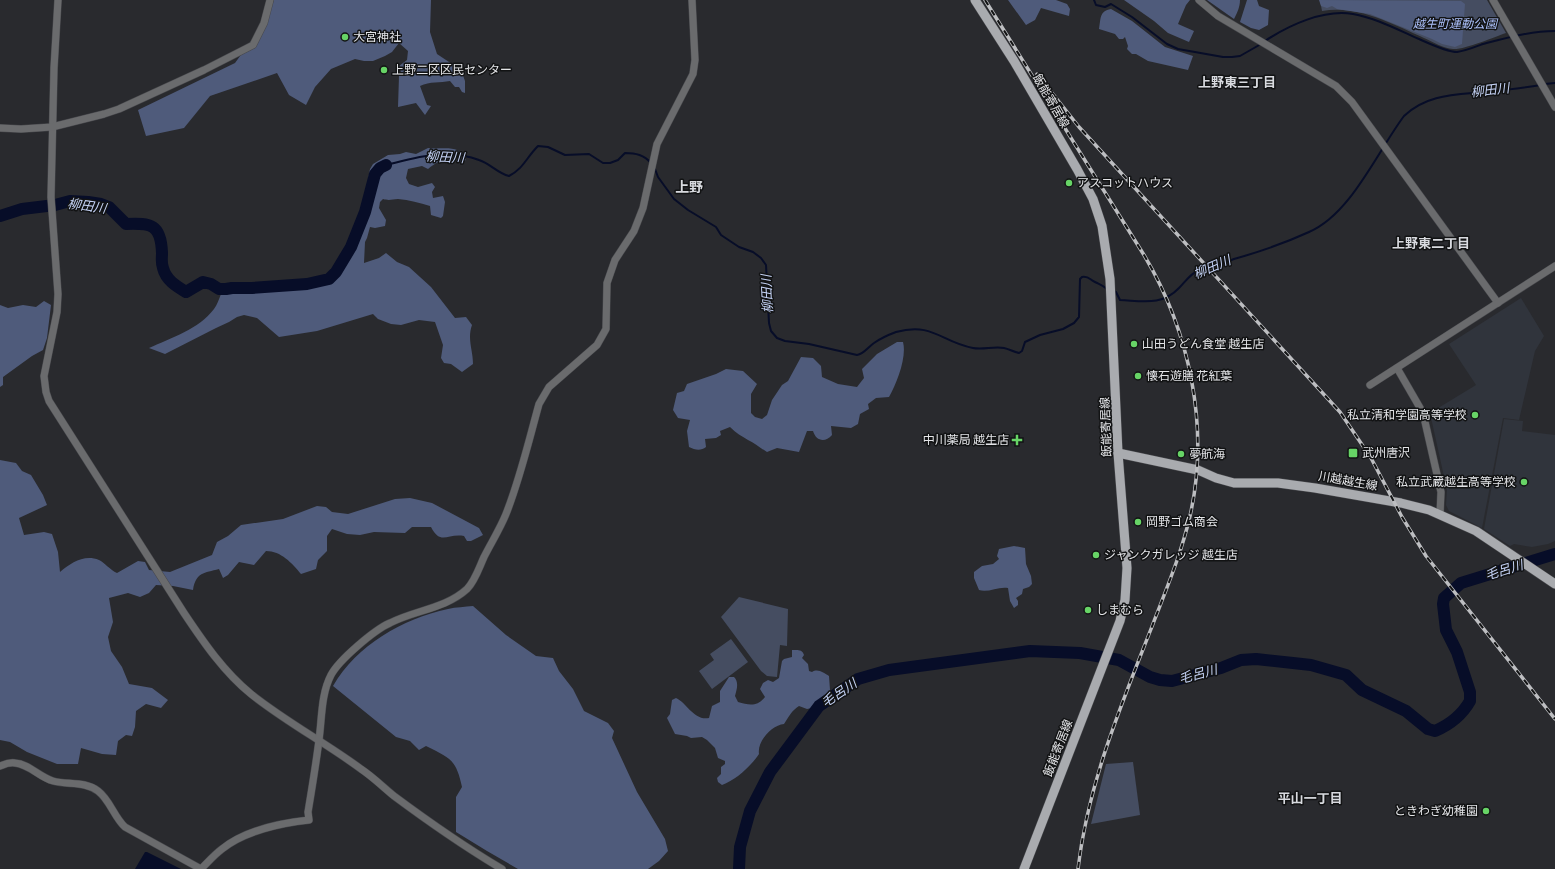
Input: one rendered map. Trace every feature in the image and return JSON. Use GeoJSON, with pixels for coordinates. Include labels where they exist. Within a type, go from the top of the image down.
{"type":"FeatureCollection","features":[{"type":"Feature","properties":{"kind":"main road","name":"飯能寄居線"},"geometry":{"type":"LineString","coordinates":[[976,0],[1014,61],[1093,199],[1102,226],[1108,261],[1118,453],[1127,568],[1123,611],[1024,869]]}},
{"type":"Feature","properties":{"kind":"main road","name":"川越越生線"},"geometry":{"type":"LineString","coordinates":[[1118,453],[1198,470],[1216,478],[1234,483],[1278,483],[1315,488],[1401,503],[1440,514],[1476,531],[1552,582]]}},
{"type":"Feature","properties":{"kind":"street"},"geometry":{"type":"LineString","coordinates":[[58,0],[52,127],[51,197],[58,294],[44,376],[49,401],[184,614],[220,664],[251,694],[273,710],[362,769],[392,794],[437,827],[502,869]]}},
{"type":"Feature","properties":{"kind":"street"},"geometry":{"type":"LineString","coordinates":[[0,128],[21,129],[52,127],[119,109],[253,45],[264,23],[270,0]]}},
{"type":"Feature","properties":{"kind":"street"},"geometry":{"type":"LineString","coordinates":[[0,766],[7,763],[15,763],[25,766],[52,781],[89,785],[98,790],[106,799],[116,818],[125,827],[201,869],[222,849],[232,843],[271,827],[309,820],[308,812],[319,740],[323,699],[326,686],[332,674],[340,663],[372,635],[389,623],[442,605],[467,589],[471,584],[506,514],[539,404],[549,387],[597,345],[606,329],[607,283],[615,260],[634,231],[643,208],[657,144],[693,74],[695,60],[692,0]]}},
{"type":"Feature","properties":{"kind":"street"},"geometry":{"type":"LineString","coordinates":[[1199,0],[1218,16],[1268,44],[1336,86],[1352,102],[1498,303]]}},
{"type":"Feature","properties":{"kind":"street"},"geometry":{"type":"LineString","coordinates":[[1493,0],[1555,107]]}},
{"type":"Feature","properties":{"kind":"street"},"geometry":{"type":"LineString","coordinates":[[1370,386],[1555,266]]}},
{"type":"Feature","properties":{"kind":"street"},"geometry":{"type":"LineString","coordinates":[[1397,368],[1424,413],[1441,492],[1440,514]]}},
{"type":"Feature","properties":{"kind":"shaded area","name":"私立清和学園高等学校"},"geometry":{"type":"Polygon","coordinates":[[[1521,298],[1544,336],[1535,351],[1519,420],[1503,418],[1482,528],[1449,511],[1446,505],[1447,490],[1430,413],[1476,385],[1449,344],[1521,298]]]}},
{"type":"Feature","properties":{"kind":"shaded area","name":"私立武蔵越生高等学校"},"geometry":{"type":"Polygon","coordinates":[[[1504,419],[1523,421],[1522,431],[1555,435],[1555,541],[1548,544],[1532,547],[1514,544],[1510,546],[1484,529],[1504,419]]]}},
{"type":"Feature","properties":{"kind":"shaded area"},"geometry":{"type":"Polygon","coordinates":[[[145,852],[147,852],[181,869],[135,869],[145,852]]]}},
{"type":"Feature","properties":{"kind":"green space"},"geometry":{"type":"Polygon","coordinates":[[[274,0],[431,0],[430,32],[437,54],[461,70],[465,81],[465,93],[462,92],[459,87],[455,87],[450,81],[428,83],[420,86],[427,105],[431,106],[425,115],[416,103],[398,107],[399,76],[401,72],[399,66],[407,60],[408,51],[399,43],[392,52],[373,61],[355,59],[331,69],[315,87],[306,105],[289,95],[277,73],[210,96],[184,128],[146,136],[138,110],[235,63],[264,23],[274,0]]]}},
{"type":"Feature","properties":{"kind":"green space"},"geometry":{"type":"Polygon","coordinates":[[[1008,0],[1056,0],[1067,4],[1070,9],[1069,16],[1041,8],[1035,20],[1026,25],[1008,0]]]}},
{"type":"Feature","properties":{"kind":"green space"},"geometry":{"type":"Polygon","coordinates":[[[1124,0],[1190,0],[1186,5],[1178,24],[1194,31],[1189,42],[1168,33],[1154,21],[1124,0]]]}},
{"type":"Feature","properties":{"kind":"green space"},"geometry":{"type":"Polygon","coordinates":[[[1207,0],[1240,0],[1239,8],[1234,19],[1207,0]]]}},
{"type":"Feature","properties":{"kind":"green space"},"geometry":{"type":"Polygon","coordinates":[[[1247,0],[1257,0],[1259,6],[1269,10],[1268,25],[1259,30],[1251,28],[1240,22],[1247,0]]]}},
{"type":"Feature","properties":{"kind":"green space","name":"越生町運動公園"},"geometry":{"type":"Polygon","coordinates":[[[1319,0],[1461,1],[1465,4],[1462,44],[1455,47],[1442,44],[1370,14],[1337,9],[1332,6],[1327,8],[1321,6],[1319,0]]]}},
{"type":"Feature","properties":{"kind":"green space","name":"越生町運動公園"},"geometry":{"type":"Polygon","coordinates":[[[1320,0],[1487,0],[1506,33],[1479,43],[1453,49],[1438,45],[1387,22],[1362,13],[1336,10],[1322,11],[1320,0]]]}},
{"type":"Feature","properties":{"kind":"green space"},"geometry":{"type":"Polygon","coordinates":[[[1111,9],[1132,21],[1165,47],[1193,56],[1188,70],[1148,61],[1136,54],[1132,54],[1127,49],[1128,46],[1125,37],[1123,39],[1119,39],[1115,34],[1099,29],[1102,14],[1111,9]]]}},
{"type":"Feature","properties":{"kind":"green space"},"geometry":{"type":"Polygon","coordinates":[[[428,148],[455,149],[460,151],[466,160],[460,162],[455,160],[443,160],[428,169],[422,166],[408,169],[406,178],[409,184],[418,187],[432,183],[435,187],[432,192],[433,198],[443,196],[445,202],[443,216],[441,218],[431,215],[430,206],[402,199],[383,199],[380,202],[379,208],[386,220],[385,226],[375,228],[370,227],[365,242],[364,263],[379,258],[386,253],[397,262],[409,267],[431,287],[455,318],[466,317],[472,325],[470,340],[473,364],[462,372],[451,364],[444,363],[441,358],[443,345],[435,322],[419,320],[401,325],[391,324],[378,319],[373,314],[317,331],[279,337],[257,318],[244,315],[237,317],[165,354],[149,348],[184,332],[201,322],[214,309],[221,294],[305,287],[329,282],[335,276],[333,269],[337,261],[347,249],[354,229],[367,218],[369,208],[365,196],[370,169],[373,164],[388,155],[406,152],[416,154],[428,148]]]}},
{"type":"Feature","properties":{"kind":"green space"},"geometry":{"type":"Polygon","coordinates":[[[44,301],[51,305],[47,338],[43,350],[3,377],[3,385],[0,387],[0,305],[8,308],[23,305],[36,307],[44,301]]]}},
{"type":"Feature","properties":{"kind":"green space"},"geometry":{"type":"Polygon","coordinates":[[[897,342],[903,342],[904,355],[898,377],[889,397],[876,398],[868,404],[869,409],[860,414],[858,424],[851,428],[831,426],[832,435],[829,438],[821,440],[816,437],[813,431],[807,431],[799,452],[777,448],[767,452],[730,427],[720,431],[721,435],[716,438],[705,439],[706,447],[700,450],[693,449],[689,447],[687,431],[690,420],[678,418],[673,410],[677,393],[684,391],[687,384],[726,369],[743,371],[757,384],[751,394],[751,413],[755,417],[762,419],[767,415],[772,400],[782,385],[788,381],[801,357],[813,358],[821,366],[822,377],[838,384],[857,387],[864,378],[862,369],[877,354],[897,342]]]}},
{"type":"Feature","properties":{"kind":"green space"},"geometry":{"type":"Polygon","coordinates":[[[0,460],[16,463],[22,471],[31,475],[43,495],[47,505],[19,518],[24,535],[44,532],[52,534],[58,552],[60,572],[78,560],[93,558],[103,562],[117,573],[138,561],[145,562],[149,570],[170,572],[212,555],[217,542],[228,536],[241,525],[283,519],[317,506],[326,507],[332,512],[348,514],[395,499],[410,498],[432,503],[479,528],[483,535],[471,541],[467,541],[464,536],[445,538],[438,536],[431,527],[412,527],[405,533],[374,532],[360,535],[347,534],[332,529],[327,536],[327,551],[318,560],[316,569],[301,574],[281,555],[266,551],[254,565],[239,562],[228,575],[223,578],[219,569],[202,574],[196,580],[193,590],[173,586],[156,585],[149,593],[140,597],[128,593],[109,598],[113,622],[108,637],[111,651],[122,667],[129,684],[152,688],[168,700],[161,708],[146,704],[136,711],[135,727],[132,736],[126,735],[118,741],[116,755],[102,754],[81,748],[78,764],[57,764],[27,752],[10,742],[0,740],[0,460]]]}},
{"type":"Feature","properties":{"kind":"green space"},"geometry":{"type":"Polygon","coordinates":[[[1014,546],[1025,548],[1026,564],[1031,576],[1032,584],[1023,589],[1022,594],[1016,598],[1018,605],[1014,608],[1010,601],[1008,588],[986,591],[979,590],[974,578],[974,572],[982,566],[993,564],[999,559],[997,556],[999,549],[1014,546]]]}},
{"type":"Feature","properties":{"kind":"green space"},"geometry":{"type":"Polygon","coordinates":[[[739,597],[788,609],[787,646],[780,645],[777,677],[767,676],[761,671],[721,617],[739,597]]]}},
{"type":"Feature","properties":{"kind":"green space"},"geometry":{"type":"Polygon","coordinates":[[[473,606],[506,635],[536,656],[553,658],[559,671],[573,689],[584,711],[608,723],[614,731],[612,738],[637,792],[665,839],[668,851],[659,861],[648,869],[518,869],[487,851],[456,832],[456,797],[462,787],[457,770],[451,760],[426,746],[419,750],[410,741],[396,737],[333,686],[343,671],[355,658],[382,636],[414,619],[431,613],[451,608],[473,606]]]}},
{"type":"Feature","properties":{"kind":"green space"},"geometry":{"type":"Polygon","coordinates":[[[731,639],[748,662],[712,689],[699,671],[714,660],[710,654],[731,639]]]}},
{"type":"Feature","properties":{"kind":"green space"},"geometry":{"type":"Polygon","coordinates":[[[792,650],[800,650],[802,652],[804,655],[802,658],[808,664],[809,671],[823,672],[829,676],[830,690],[825,697],[812,708],[807,709],[799,706],[792,712],[784,724],[775,727],[766,734],[760,744],[759,754],[752,763],[738,776],[722,785],[718,782],[717,778],[721,774],[721,767],[725,764],[725,761],[718,758],[715,748],[702,737],[691,738],[675,734],[667,718],[670,714],[672,700],[676,698],[699,717],[709,718],[712,706],[720,702],[720,691],[729,677],[734,677],[737,683],[735,696],[738,702],[756,704],[765,697],[760,689],[763,683],[768,680],[773,682],[779,678],[782,661],[792,657],[792,650]]]}},
{"type":"Feature","properties":{"kind":"green space"},"geometry":{"type":"Polygon","coordinates":[[[1133,762],[1140,815],[1091,824],[1106,764],[1133,762]]]}},
{"type":"Feature","properties":{"kind":"waterway"},"geometry":{"type":"LineString","coordinates":[[1094,0],[1096,5],[1105,7],[1111,4],[1132,17],[1167,44],[1178,49],[1223,57],[1232,57],[1240,56],[1261,44]]}},
{"type":"Feature","properties":{"kind":"waterway"},"geometry":{"type":"LineString","coordinates":[[1265,41],[1296,24],[1319,16],[1342,13],[1370,18],[1448,51],[1457,52],[1519,35],[1555,31]]}},
{"type":"Feature","properties":{"kind":"waterway","name":"柳田川"},"geometry":{"type":"LineString","coordinates":[[1545,84],[1555,83]]}},
{"type":"Feature","properties":{"kind":"waterway","name":"柳田川"},"geometry":{"type":"LineString","coordinates":[[1113,291],[1116,292],[1120,300],[1152,301],[1166,298],[1173,294],[1199,270],[1281,244],[1309,232],[1324,223],[1338,211],[1362,181],[1404,116],[1422,103],[1452,95],[1541,85]]}},
{"type":"Feature","properties":{"kind":"waterway","name":"柳田川"},"geometry":{"type":"LineString","coordinates":[[386,165],[432,155],[456,155],[467,156],[479,160],[509,176],[522,166],[538,146],[548,147],[565,155],[589,154],[603,163],[610,163],[618,160],[625,153],[633,153],[646,158],[651,163]]}},
{"type":"Feature","properties":{"kind":"waterway","name":"柳田川"},"geometry":{"type":"LineString","coordinates":[[0,216],[22,209],[55,205],[70,201],[88,202],[109,207],[126,224],[148,225],[157,231],[161,243],[164,272],[172,282],[186,292],[203,282],[211,284],[219,289],[307,284],[329,279],[336,272],[351,247],[365,212],[375,174],[380,168],[386,165]]}},
{"type":"Feature","properties":{"kind":"waterway","name":"柳田川"},"geometry":{"type":"LineString","coordinates":[[655,169],[658,177],[674,199],[688,210],[716,227],[721,235],[739,247],[753,252],[761,258],[766,265],[769,323],[771,331],[777,338],[785,341],[809,344],[857,355],[864,352],[877,341],[890,334],[919,329],[973,348],[1006,348],[1019,353],[1022,351],[1025,342],[1040,335],[1063,329],[1074,323],[1079,317],[1080,279],[1082,277],[1088,277],[1107,289]]}},
{"type":"Feature","properties":{"kind":"waterway","name":"毛呂川"},"geometry":{"type":"LineString","coordinates":[[739,869],[740,847],[750,811],[770,772],[819,706],[858,679],[889,670],[1030,651],[1080,653],[1119,660],[1150,677],[1172,681],[1221,668],[1241,660],[1256,659],[1311,665],[1346,675],[1362,690],[1406,711],[1428,729],[1435,731],[1455,719],[1470,701],[1470,692],[1457,652],[1446,630],[1443,604],[1444,598],[1461,583],[1555,554]]}},
{"type":"Feature","properties":{"kind":"railway"},"geometry":{"type":"LineString","coordinates":[[985,0],[1144,255],[1160,285],[1184,348],[1192,381],[1196,415],[1198,449],[1196,483],[1190,516],[1182,545],[1117,717],[1097,777],[1089,807],[1078,869]]}},
{"type":"Feature","properties":{"kind":"railway"},"geometry":{"type":"LineString","coordinates":[[1037,74],[1079,127],[1340,412],[1371,458],[1402,517],[1426,556],[1555,719]]}},
{"type":"Feature","properties":{"kind":"place","name":"大宮神社"},"geometry":{"type":"Point","coordinates":[345,37]}},
{"type":"Feature","properties":{"kind":"place","name":"上野二区区民センター"},"geometry":{"type":"Point","coordinates":[384,70]}},
{"type":"Feature","properties":{"kind":"place","name":"アスコットハウス"},"geometry":{"type":"Point","coordinates":[1069,183]}},
{"type":"Feature","properties":{"kind":"place","name":"山田うどん食堂 越生店"},"geometry":{"type":"Point","coordinates":[1134,344]}},
{"type":"Feature","properties":{"kind":"place","name":"懐石遊膳 花紅葉"},"geometry":{"type":"Point","coordinates":[1138,376]}},
{"type":"Feature","properties":{"kind":"place","name":"私立清和学園高等学校"},"geometry":{"type":"Point","coordinates":[1475,415]}},
{"type":"Feature","properties":{"kind":"place","name":"中川薬局 越生店"},"geometry":{"type":"Point","coordinates":[1017,440]}},
{"type":"Feature","properties":{"kind":"place","name":"武州唐沢"},"geometry":{"type":"Point","coordinates":[1353,453]}},
{"type":"Feature","properties":{"kind":"place","name":"夢航海"},"geometry":{"type":"Point","coordinates":[1181,454]}},
{"type":"Feature","properties":{"kind":"place","name":"私立武蔵越生高等学校"},"geometry":{"type":"Point","coordinates":[1524,482]}},
{"type":"Feature","properties":{"kind":"place","name":"岡野ゴム商会"},"geometry":{"type":"Point","coordinates":[1138,522]}},
{"type":"Feature","properties":{"kind":"place","name":"ジャンクガレッジ 越生店"},"geometry":{"type":"Point","coordinates":[1096,555]}},
{"type":"Feature","properties":{"kind":"place","name":"しまむら"},"geometry":{"type":"Point","coordinates":[1088,610]}},
{"type":"Feature","properties":{"kind":"place","name":"ときわぎ幼稚園"},"geometry":{"type":"Point","coordinates":[1486,811]}},
{"type":"Feature","properties":{"kind":"district","name":"上野東三丁目"},"geometry":{"type":"Point","coordinates":[1237,82]}},
{"type":"Feature","properties":{"kind":"district","name":"上野"},"geometry":{"type":"Point","coordinates":[689,187]}},
{"type":"Feature","properties":{"kind":"district","name":"上野東二丁目"},"geometry":{"type":"Point","coordinates":[1431,243]}},
{"type":"Feature","properties":{"kind":"district","name":"平山一丁目"},"geometry":{"type":"Point","coordinates":[1310,798]}}]}
